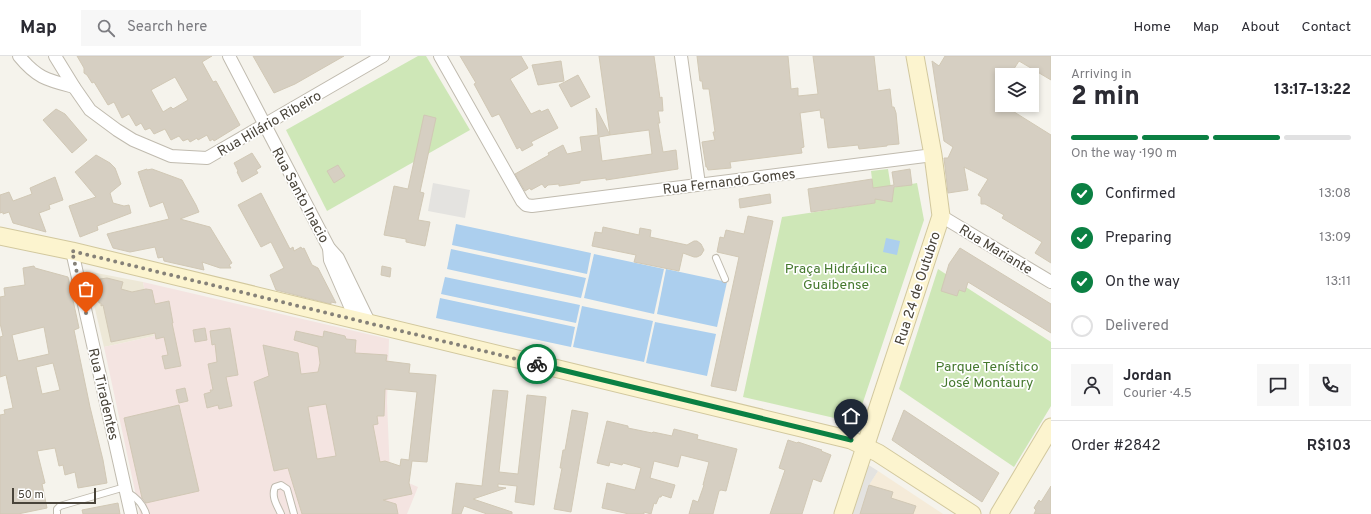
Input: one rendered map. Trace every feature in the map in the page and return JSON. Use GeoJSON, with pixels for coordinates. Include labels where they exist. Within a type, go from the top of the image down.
{"type":"FeatureCollection","features":[{"type":"Feature","properties":{"kind":"street"},"geometry":{"type":"LineString","coordinates":[[19,56],[27,66],[44,79],[74,87]]}},
{"type":"Feature","properties":{"kind":"street","name":"Rua Hilário Ribeiro"},"geometry":{"type":"LineString","coordinates":[[55,56],[90,110],[117,130],[133,140],[171,156],[207,158],[384,56]]}},
{"type":"Feature","properties":{"kind":"street","name":"Rua Santo Inacio"},"geometry":{"type":"LineString","coordinates":[[229,56],[329,248],[330,260],[363,322]]}},
{"type":"Feature","properties":{"kind":"street","name":"Rua Fernando Gomes"},"geometry":{"type":"LineString","coordinates":[[440,56],[522,201],[526,205],[532,206],[933,155]]}},
{"type":"Feature","properties":{"kind":"street"},"geometry":{"type":"LineString","coordinates":[[681,56],[699,184]]}},
{"type":"Feature","properties":{"kind":"street","name":"Rua 24 de Outubro"},"geometry":{"type":"LineString","coordinates":[[842,514],[941,216],[933,155],[915,56]]}},
{"type":"Feature","properties":{"kind":"street","name":"Rua Mariante"},"geometry":{"type":"LineString","coordinates":[[941,216],[1051,282]]}},
{"type":"Feature","properties":{"kind":"street"},"geometry":{"type":"LineString","coordinates":[[0,236],[72,251],[843,438],[878,453],[972,514]]}},
{"type":"Feature","properties":{"kind":"street","name":"Rua Tiradentes"},"geometry":{"type":"LineString","coordinates":[[72,251],[127,486],[131,514]]}},
{"type":"Feature","properties":{"kind":"street"},"geometry":{"type":"LineString","coordinates":[[999,514],[1051,427]]}},
{"type":"Feature","properties":{"kind":"lane"},"geometry":{"type":"LineString","coordinates":[[716,258],[725,279]]}},
{"type":"Feature","properties":{"kind":"lane"},"geometry":{"type":"LineString","coordinates":[[281,514],[273,496],[273,492],[275,487],[281,485],[287,489],[294,514]]}},
{"type":"Feature","properties":{"kind":"lane"},"geometry":{"type":"LineString","coordinates":[[57,514],[57,509],[60,506],[127,486],[141,503],[146,514]]}},
{"type":"Feature","properties":{"kind":"shaded area"},"geometry":{"type":"Polygon","coordinates":[[[433,183],[470,190],[465,218],[428,211],[433,183]]]}},
{"type":"Feature","properties":{"kind":"shaded area"},"geometry":{"type":"Polygon","coordinates":[[[86,271],[143,282],[154,336],[104,347],[86,271]]]}},
{"type":"Feature","properties":{"kind":"shaded area"},"geometry":{"type":"Polygon","coordinates":[[[143,282],[389,339],[387,402],[390,475],[418,487],[407,514],[140,514],[104,347],[154,336],[143,282]]]}},
{"type":"Feature","properties":{"kind":"shaded area"},"geometry":{"type":"Polygon","coordinates":[[[867,464],[878,471],[869,485],[860,514],[851,514],[867,464]]]}},
{"type":"Feature","properties":{"kind":"shaded area"},"geometry":{"type":"Polygon","coordinates":[[[878,471],[943,514],[860,514],[869,485],[878,471]]]}},
{"type":"Feature","properties":{"kind":"green space"},"geometry":{"type":"Polygon","coordinates":[[[418,56],[426,56],[470,130],[327,211],[286,130],[418,56]]]}},
{"type":"Feature","properties":{"kind":"green space","name":"Praça Hidráulica Guaibense"},"geometry":{"type":"Polygon","coordinates":[[[888,169],[891,188],[917,183],[924,220],[856,423],[743,397],[782,217],[875,203],[871,171],[888,169]]]}},
{"type":"Feature","properties":{"kind":"green space","name":"Parque Tenístico José Montaury"},"geometry":{"type":"Polygon","coordinates":[[[938,269],[1051,342],[1051,406],[1014,467],[899,389],[938,269]]]}},
{"type":"Feature","properties":{"kind":"water"},"geometry":{"type":"Polygon","coordinates":[[[456,224],[591,253],[587,274],[452,245],[456,224]]]}},
{"type":"Feature","properties":{"kind":"water"},"geometry":{"type":"Polygon","coordinates":[[[886,238],[900,241],[897,255],[883,252],[886,238]]]}},
{"type":"Feature","properties":{"kind":"water"},"geometry":{"type":"Polygon","coordinates":[[[451,249],[586,278],[581,298],[447,269],[451,249]]]}},
{"type":"Feature","properties":{"kind":"water"},"geometry":{"type":"Polygon","coordinates":[[[594,254],[664,269],[654,314],[584,298],[594,254]]]}},
{"type":"Feature","properties":{"kind":"water"},"geometry":{"type":"Polygon","coordinates":[[[666,269],[727,282],[717,327],[657,314],[666,269]]]}},
{"type":"Feature","properties":{"kind":"water"},"geometry":{"type":"Polygon","coordinates":[[[445,277],[580,305],[576,323],[441,294],[445,277]]]}},
{"type":"Feature","properties":{"kind":"water"},"geometry":{"type":"Polygon","coordinates":[[[440,298],[575,327],[571,347],[436,318],[440,298]]]}},
{"type":"Feature","properties":{"kind":"water"},"geometry":{"type":"Polygon","coordinates":[[[582,306],[653,321],[644,362],[573,347],[582,306]]]}},
{"type":"Feature","properties":{"kind":"water"},"geometry":{"type":"Polygon","coordinates":[[[655,322],[716,334],[707,376],[646,363],[655,322]]]}},
{"type":"Feature","properties":{"kind":"building"},"geometry":{"type":"Polygon","coordinates":[[[77,56],[212,56],[202,62],[213,82],[216,81],[240,125],[214,141],[213,139],[210,141],[207,135],[190,142],[188,139],[183,141],[179,136],[171,140],[165,129],[154,134],[150,128],[145,130],[141,123],[136,126],[129,114],[122,118],[114,102],[108,105],[94,82],[92,83],[84,73],[84,68],[77,56]],[[175,77],[151,90],[163,112],[171,107],[173,109],[188,100],[175,77]]]}},
{"type":"Feature","properties":{"kind":"building"},"geometry":{"type":"Polygon","coordinates":[[[253,56],[344,56],[295,84],[274,93],[253,56]]]}},
{"type":"Feature","properties":{"kind":"building"},"geometry":{"type":"Polygon","coordinates":[[[460,56],[521,56],[528,68],[510,79],[531,114],[540,110],[541,112],[548,109],[558,128],[531,142],[533,145],[522,151],[520,147],[517,149],[499,114],[492,117],[474,84],[476,83],[460,56]]]}},
{"type":"Feature","properties":{"kind":"building"},"geometry":{"type":"Polygon","coordinates":[[[599,56],[654,56],[660,98],[662,97],[663,111],[658,111],[660,123],[658,123],[663,152],[676,150],[678,169],[606,180],[606,178],[580,181],[580,183],[559,186],[559,184],[548,185],[545,188],[542,184],[531,190],[530,188],[525,191],[515,174],[549,155],[548,153],[563,145],[567,154],[582,151],[580,137],[598,135],[596,108],[610,135],[599,56]],[[649,130],[599,137],[602,161],[652,154],[649,130]]]}},
{"type":"Feature","properties":{"kind":"building"},"geometry":{"type":"Polygon","coordinates":[[[697,56],[788,56],[791,89],[798,88],[798,96],[818,94],[813,56],[874,56],[878,91],[890,89],[892,107],[894,107],[896,113],[899,144],[859,149],[858,145],[828,148],[824,118],[821,118],[820,110],[800,113],[804,147],[801,148],[802,153],[730,162],[731,168],[708,170],[706,167],[702,142],[715,140],[713,132],[715,132],[709,89],[703,89],[702,81],[700,81],[697,56]]]}},
{"type":"Feature","properties":{"kind":"building"},"geometry":{"type":"Polygon","coordinates":[[[945,56],[1051,56],[1051,80],[1039,73],[1039,68],[1031,68],[1019,61],[1014,68],[995,68],[995,112],[1014,112],[1051,135],[1051,263],[1035,253],[1042,242],[1002,218],[1004,215],[985,204],[981,204],[981,197],[978,195],[988,179],[964,167],[968,190],[948,193],[944,158],[948,158],[953,147],[944,141],[932,61],[939,66],[945,56]]]}},
{"type":"Feature","properties":{"kind":"building"},"geometry":{"type":"Polygon","coordinates":[[[561,61],[564,81],[538,85],[532,65],[561,61]]]}},
{"type":"Feature","properties":{"kind":"building"},"geometry":{"type":"Polygon","coordinates":[[[578,75],[590,97],[571,107],[559,85],[578,75]]]}},
{"type":"Feature","properties":{"kind":"building"},"geometry":{"type":"Polygon","coordinates":[[[56,109],[65,114],[87,140],[72,153],[43,120],[56,109]]]}},
{"type":"Feature","properties":{"kind":"building"},"geometry":{"type":"Polygon","coordinates":[[[424,115],[436,118],[420,192],[424,193],[418,220],[430,222],[425,246],[406,242],[406,239],[384,235],[394,186],[408,189],[424,115]]]}},
{"type":"Feature","properties":{"kind":"building"},"geometry":{"type":"Polygon","coordinates":[[[252,153],[261,167],[256,170],[258,173],[242,182],[234,163],[252,153]]]}},
{"type":"Feature","properties":{"kind":"building"},"geometry":{"type":"Polygon","coordinates":[[[96,155],[110,163],[115,168],[121,184],[110,193],[113,203],[124,206],[129,205],[131,213],[97,226],[98,230],[80,237],[69,206],[96,197],[75,172],[96,155]]]}},
{"type":"Feature","properties":{"kind":"building"},"geometry":{"type":"Polygon","coordinates":[[[338,165],[345,176],[334,183],[327,171],[338,165]]]}},
{"type":"Feature","properties":{"kind":"building"},"geometry":{"type":"Polygon","coordinates":[[[152,169],[182,180],[199,212],[180,219],[210,227],[232,263],[229,265],[231,268],[220,268],[202,262],[204,270],[164,261],[163,257],[158,258],[155,247],[130,252],[113,248],[107,234],[169,219],[163,202],[150,207],[138,172],[152,169]]]}},
{"type":"Feature","properties":{"kind":"building"},"geometry":{"type":"Polygon","coordinates":[[[910,169],[912,185],[894,187],[892,202],[875,199],[875,203],[811,212],[808,189],[872,179],[873,188],[894,185],[892,172],[910,169]]]}},
{"type":"Feature","properties":{"kind":"building"},"geometry":{"type":"Polygon","coordinates":[[[55,177],[63,200],[49,205],[50,209],[39,213],[46,232],[13,223],[9,212],[3,214],[3,212],[0,213],[0,195],[9,192],[13,201],[32,194],[30,188],[55,177]]]}},
{"type":"Feature","properties":{"kind":"building"},"geometry":{"type":"Polygon","coordinates":[[[261,193],[290,249],[293,247],[294,251],[301,247],[302,249],[304,248],[312,265],[318,268],[336,303],[331,302],[331,304],[276,290],[270,275],[284,268],[271,242],[261,247],[238,205],[261,193]]]}},
{"type":"Feature","properties":{"kind":"building"},"geometry":{"type":"Polygon","coordinates":[[[770,194],[771,203],[740,208],[739,199],[770,194]]]}},
{"type":"Feature","properties":{"kind":"building"},"geometry":{"type":"Polygon","coordinates":[[[748,216],[773,221],[736,391],[711,386],[739,257],[717,252],[720,237],[724,238],[726,230],[744,234],[748,216]]]}},
{"type":"Feature","properties":{"kind":"building"},"geometry":{"type":"Polygon","coordinates":[[[603,227],[639,235],[640,228],[651,230],[650,237],[687,245],[697,241],[701,244],[704,250],[701,255],[697,257],[683,253],[679,271],[634,262],[636,255],[592,246],[595,232],[602,233],[603,227]]]}},
{"type":"Feature","properties":{"kind":"building"},"geometry":{"type":"Polygon","coordinates":[[[960,248],[1051,304],[1051,333],[968,282],[965,292],[959,290],[957,296],[941,291],[949,264],[960,248]]]}},
{"type":"Feature","properties":{"kind":"building"},"geometry":{"type":"Polygon","coordinates":[[[34,266],[35,268],[68,277],[79,328],[74,330],[107,483],[78,488],[75,472],[65,475],[63,465],[59,466],[55,448],[37,451],[45,483],[42,484],[47,508],[18,514],[0,514],[0,415],[5,414],[4,410],[13,408],[6,375],[0,377],[0,337],[3,336],[0,323],[0,297],[5,296],[4,288],[25,285],[23,268],[34,266]],[[44,327],[12,335],[18,361],[49,354],[44,327]],[[53,363],[36,367],[42,394],[60,390],[53,363]]]}},
{"type":"Feature","properties":{"kind":"building"},"geometry":{"type":"Polygon","coordinates":[[[382,266],[391,268],[390,277],[381,275],[382,266]]]}},
{"type":"Feature","properties":{"kind":"building"},"geometry":{"type":"Polygon","coordinates":[[[107,278],[123,282],[121,289],[132,292],[146,289],[152,290],[155,304],[169,301],[181,366],[165,369],[162,356],[168,355],[164,337],[156,339],[155,333],[111,342],[103,305],[101,306],[101,303],[99,303],[96,288],[97,282],[100,279],[107,278]]]}},
{"type":"Feature","properties":{"kind":"building"},"geometry":{"type":"Polygon","coordinates":[[[205,328],[207,340],[195,342],[193,330],[205,328]]]}},
{"type":"Feature","properties":{"kind":"building"},"geometry":{"type":"Polygon","coordinates":[[[230,328],[238,375],[226,377],[232,406],[219,409],[218,405],[207,408],[204,394],[211,392],[210,390],[213,390],[208,364],[217,362],[215,344],[212,345],[210,331],[230,328]]]}},
{"type":"Feature","properties":{"kind":"building"},"geometry":{"type":"Polygon","coordinates":[[[296,331],[323,337],[324,331],[345,336],[346,339],[356,340],[355,353],[387,355],[386,361],[410,364],[409,373],[436,375],[427,462],[412,461],[409,483],[412,494],[383,500],[396,504],[398,514],[302,514],[288,468],[274,471],[254,382],[269,376],[263,345],[298,353],[301,374],[318,372],[320,363],[318,347],[294,340],[296,331]],[[385,389],[384,416],[377,416],[378,424],[373,425],[380,462],[385,461],[400,466],[401,459],[409,460],[417,392],[385,389]],[[326,404],[308,407],[317,459],[336,456],[326,404]]]}},
{"type":"Feature","properties":{"kind":"building"},"geometry":{"type":"Polygon","coordinates":[[[185,388],[188,401],[179,403],[176,390],[185,388]]]}},
{"type":"Feature","properties":{"kind":"building"},"geometry":{"type":"Polygon","coordinates":[[[493,390],[508,391],[499,472],[518,474],[527,395],[546,397],[534,505],[515,502],[517,486],[498,484],[498,487],[506,488],[473,499],[512,512],[512,514],[487,514],[464,506],[461,514],[452,514],[456,483],[482,486],[493,390]]]}},
{"type":"Feature","properties":{"kind":"building"},"geometry":{"type":"Polygon","coordinates":[[[179,405],[199,491],[146,503],[142,498],[124,418],[179,405]]]}},
{"type":"Feature","properties":{"kind":"building"},"geometry":{"type":"Polygon","coordinates":[[[572,410],[588,413],[571,512],[554,509],[562,468],[560,468],[563,450],[565,450],[572,410]]]}},
{"type":"Feature","properties":{"kind":"building"},"geometry":{"type":"Polygon","coordinates":[[[904,410],[999,473],[982,502],[892,440],[904,410]]]}},
{"type":"Feature","properties":{"kind":"building"},"geometry":{"type":"Polygon","coordinates":[[[607,421],[628,426],[628,428],[672,436],[674,429],[698,435],[697,439],[737,449],[726,491],[719,491],[713,514],[689,514],[693,500],[698,502],[704,485],[709,462],[681,455],[678,467],[654,461],[650,478],[675,485],[671,498],[662,495],[659,497],[656,504],[654,503],[651,514],[644,512],[644,514],[629,514],[602,508],[607,483],[635,490],[641,468],[623,463],[622,465],[610,462],[609,466],[597,463],[607,421]]]}},
{"type":"Feature","properties":{"kind":"building"},"geometry":{"type":"Polygon","coordinates":[[[788,440],[822,450],[821,451],[831,455],[821,482],[813,479],[802,514],[770,514],[785,470],[779,468],[788,440]]]}},
{"type":"Feature","properties":{"kind":"building"},"geometry":{"type":"Polygon","coordinates":[[[869,485],[893,492],[891,498],[916,506],[913,514],[860,514],[869,485]]]}},
{"type":"Feature","properties":{"kind":"building"},"geometry":{"type":"Polygon","coordinates":[[[1051,486],[1051,514],[1034,514],[1036,510],[1034,508],[1039,500],[1041,502],[1051,486]]]}},
{"type":"Feature","properties":{"kind":"building"},"geometry":{"type":"Polygon","coordinates":[[[118,503],[120,514],[83,514],[82,510],[118,503]]]}},
{"type":"Feature","properties":{"kind":"way so far"},"geometry":{"type":"LineString","coordinates":[[86,313],[72,251],[537,364]]}},
{"type":"Feature","properties":{"kind":"route"},"geometry":{"type":"LineString","coordinates":[[537,364],[851,440]]}}]}
